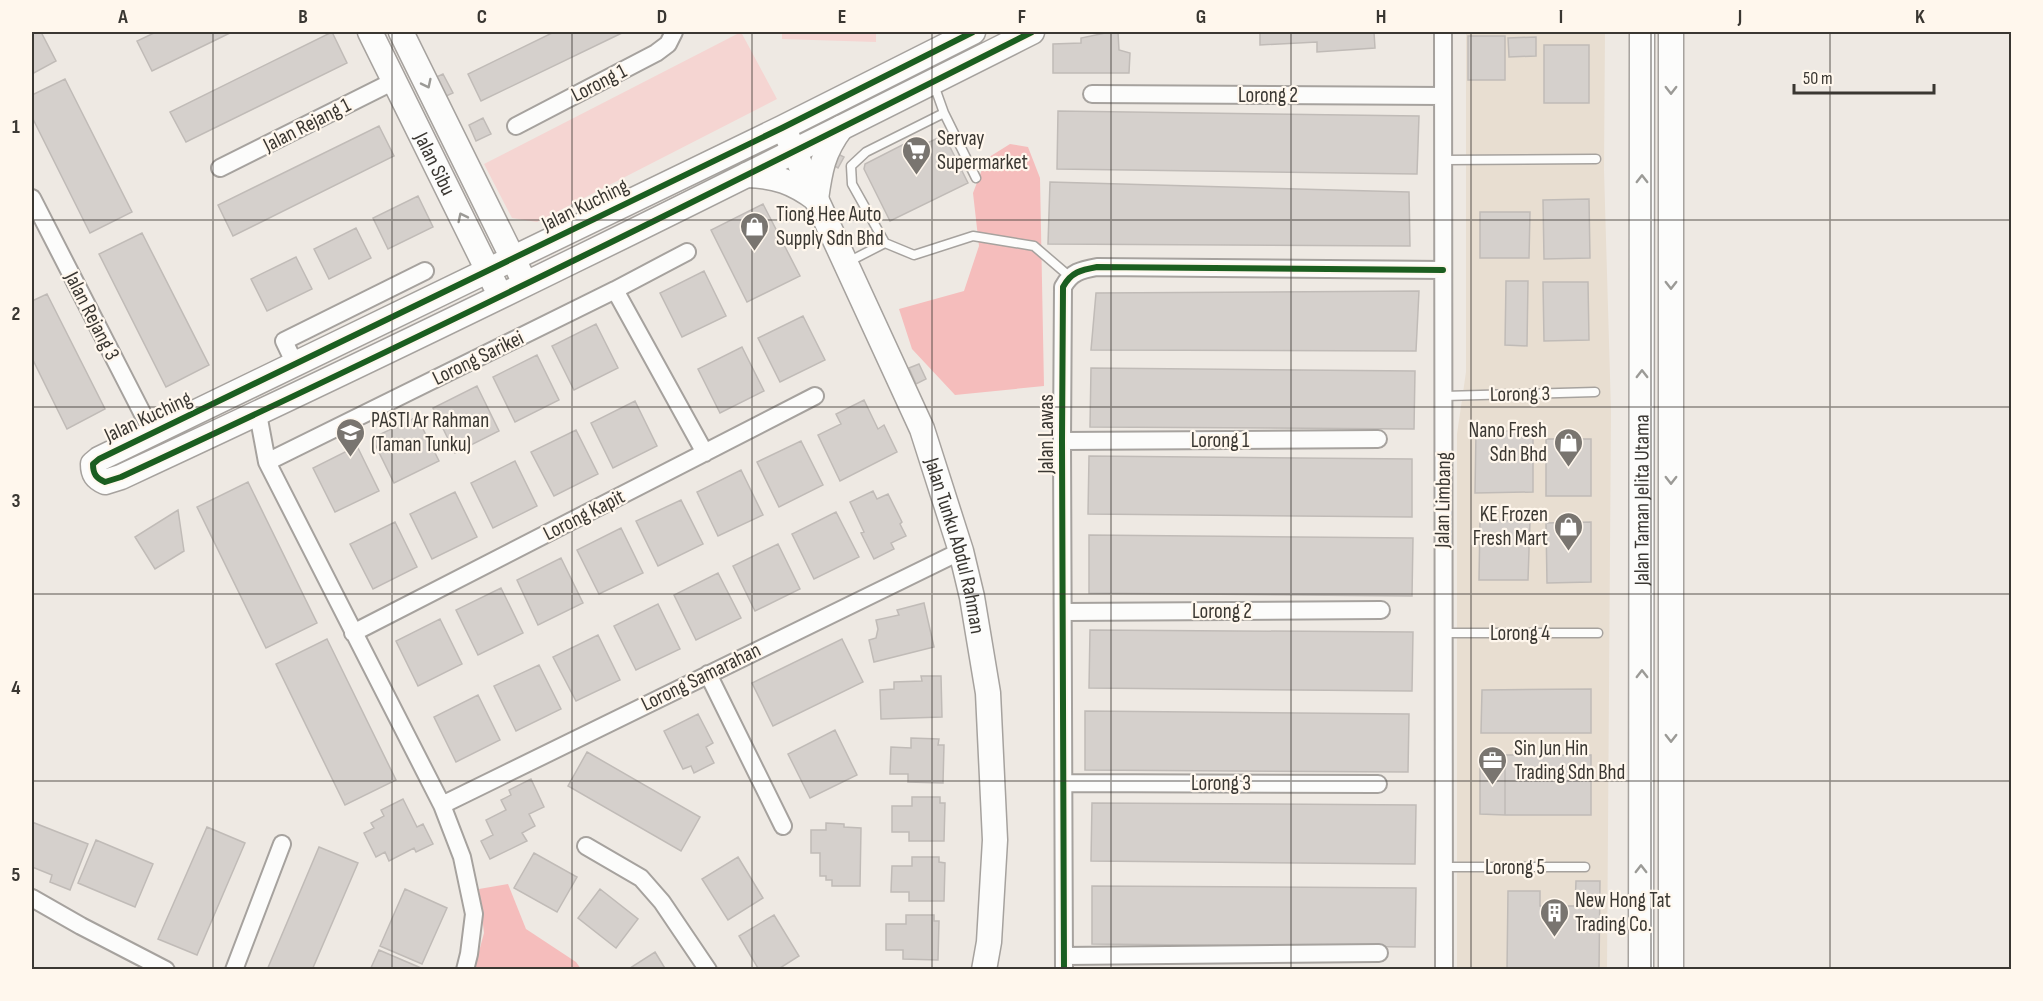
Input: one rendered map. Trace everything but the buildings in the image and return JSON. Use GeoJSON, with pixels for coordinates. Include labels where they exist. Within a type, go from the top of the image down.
{"type":"FeatureCollection","features":[{"type":"Feature","properties":{"kind":"street","name":"Jalan Sibu"},"geometry":{"type":"LineString","coordinates":[[370,32],[500,295]]}},
{"type":"Feature","properties":{"kind":"street","name":"Jalan Sibu"},"geometry":{"type":"LineString","coordinates":[[401,32],[525,283]]}},
{"type":"Feature","properties":{"kind":"street","name":"Lorong 1"},"geometry":{"type":"LineString","coordinates":[[516,126],[656,53],[668,44],[674,32]]}},
{"type":"Feature","properties":{"kind":"street","name":"Jalan Kuching"},"geometry":{"type":"LineString","coordinates":[[973,32],[782,128],[99,459],[93,464],[96,478],[105,483],[121,477],[258,414],[794,152],[1032,32]]}},
{"type":"Feature","properties":{"kind":"street","name":"Jalan Limbang"},"geometry":{"type":"LineString","coordinates":[[1443,32],[1444,969]]}},
{"type":"Feature","properties":{"kind":"street","name":"Jalan Taman Jelita Utama"},"geometry":{"type":"LineString","coordinates":[[1641,969],[1642,32]]}},
{"type":"Feature","properties":{"kind":"street","name":"Jalan Taman Jelita Utama"},"geometry":{"type":"LineString","coordinates":[[1671,32],[1671,969]]}},
{"type":"Feature","properties":{"kind":"street","name":"Jalan Rejang 1"},"geometry":{"type":"LineString","coordinates":[[220,168],[394,81]]}},
{"type":"Feature","properties":{"kind":"street","name":"Lorong 2"},"geometry":{"type":"LineString","coordinates":[[1092,94],[1443,96]]}},
{"type":"Feature","properties":{"kind":"street","name":"Jalan Tunku Abdul Rahman"},"geometry":{"type":"LineString","coordinates":[[782,128],[922,429],[961,551],[972,597],[988,693],[995,840],[989,942],[984,969]]}},
{"type":"Feature","properties":{"kind":"street"},"geometry":{"type":"LineString","coordinates":[[746,175],[781,179],[799,186],[816,199],[822,161],[829,144],[841,128]]}},
{"type":"Feature","properties":{"kind":"street","name":"Jalan Rejang 3"},"geometry":{"type":"LineString","coordinates":[[32,198],[153,434]]}},
{"type":"Feature","properties":{"kind":"street","name":"Lorong Sarikei"},"geometry":{"type":"LineString","coordinates":[[267,462],[687,252]]}},
{"type":"Feature","properties":{"kind":"street"},"geometry":{"type":"LineString","coordinates":[[1069,276],[1081,270],[1097,267],[1443,270]]}},
{"type":"Feature","properties":{"kind":"street"},"geometry":{"type":"LineString","coordinates":[[295,364],[284,341],[425,271]]}},
{"type":"Feature","properties":{"kind":"street","name":"Jalan Lawas"},"geometry":{"type":"LineString","coordinates":[[1064,963],[1063,288],[1069,276]]}},
{"type":"Feature","properties":{"kind":"street"},"geometry":{"type":"LineString","coordinates":[[615,290],[705,453]]}},
{"type":"Feature","properties":{"kind":"street","name":"Lorong Kapit"},"geometry":{"type":"LineString","coordinates":[[353,633],[815,396]]}},
{"type":"Feature","properties":{"kind":"street"},"geometry":{"type":"LineString","coordinates":[[258,414],[267,462],[442,805],[462,857],[474,914],[465,969]]}},
{"type":"Feature","properties":{"kind":"street","name":"Lorong 1"},"geometry":{"type":"LineString","coordinates":[[1062,441],[1378,439]]}},
{"type":"Feature","properties":{"kind":"street","name":"Lorong Samarahan"},"geometry":{"type":"LineString","coordinates":[[442,805],[961,551]]}},
{"type":"Feature","properties":{"kind":"street","name":"Lorong 2"},"geometry":{"type":"LineString","coordinates":[[1064,612],[1381,610]]}},
{"type":"Feature","properties":{"kind":"street"},"geometry":{"type":"LineString","coordinates":[[708,674],[783,826]]}},
{"type":"Feature","properties":{"kind":"street","name":"Lorong 3"},"geometry":{"type":"LineString","coordinates":[[1064,783],[1378,784]]}},
{"type":"Feature","properties":{"kind":"street"},"geometry":{"type":"LineString","coordinates":[[234,969],[282,844]]}},
{"type":"Feature","properties":{"kind":"street"},"geometry":{"type":"LineString","coordinates":[[586,846],[640,878],[662,902],[708,969]]}},
{"type":"Feature","properties":{"kind":"street"},"geometry":{"type":"LineString","coordinates":[[32,898],[81,926],[166,969]]}},
{"type":"Feature","properties":{"kind":"street"},"geometry":{"type":"LineString","coordinates":[[1064,963],[1379,953]]}},
{"type":"Feature","properties":{"kind":"lane"},"geometry":{"type":"LineString","coordinates":[[933,82],[944,113],[976,178]]}},
{"type":"Feature","properties":{"kind":"lane"},"geometry":{"type":"LineString","coordinates":[[944,113],[866,152],[851,166],[852,184],[885,243],[914,255],[973,236],[1034,246],[1069,276]]}},
{"type":"Feature","properties":{"kind":"lane"},"geometry":{"type":"LineString","coordinates":[[1444,159],[1596,159]]}},
{"type":"Feature","properties":{"kind":"lane"},"geometry":{"type":"LineString","coordinates":[[845,263],[885,243]]}},
{"type":"Feature","properties":{"kind":"lane","name":"Lorong 3"},"geometry":{"type":"LineString","coordinates":[[1444,396],[1595,392]]}},
{"type":"Feature","properties":{"kind":"lane","name":"Lorong 4"},"geometry":{"type":"LineString","coordinates":[[1442,633],[1598,633]]}},
{"type":"Feature","properties":{"kind":"lane","name":"Lorong 5"},"geometry":{"type":"LineString","coordinates":[[1444,867],[1585,867]]}},
{"type":"Feature","properties":{"kind":"shaded area"},"geometry":{"type":"Polygon","coordinates":[[[741,32],[777,99],[537,222],[512,218],[484,164],[741,32]]]}},
{"type":"Feature","properties":{"kind":"shaded area"},"geometry":{"type":"Polygon","coordinates":[[[782,32],[876,32],[876,42],[782,39],[782,32]]]}},
{"type":"Feature","properties":{"kind":"shaded area"},"geometry":{"type":"Polygon","coordinates":[[[1466,32],[1605,32],[1604,170],[1611,411],[1607,969],[1457,970],[1457,434],[1466,372],[1466,32]]]}},
{"type":"Feature","properties":{"kind":"shaded area"},"geometry":{"type":"Polygon","coordinates":[[[1010,144],[1028,147],[1040,178],[1044,386],[955,395],[912,349],[899,309],[964,291],[979,246],[973,193],[986,159],[1010,144]]]}},
{"type":"Feature","properties":{"kind":"shaded area"},"geometry":{"type":"Polygon","coordinates":[[[508,884],[526,929],[576,962],[581,969],[474,970],[484,933],[479,889],[508,884]]]}},
{"type":"Feature","properties":{"kind":"cycle path"},"geometry":{"type":"LineString","coordinates":[[973,32],[782,128],[99,459],[93,464],[94,473],[105,482],[121,477],[236,423],[578,258],[1032,32]]}},
{"type":"Feature","properties":{"kind":"cycle path"},"geometry":{"type":"LineString","coordinates":[[1064,970],[1063,287],[1077,272],[1097,267],[1443,270]]}},
{"type":"Feature","properties":{"kind":"place","name":"Servay Supermarket"},"geometry":{"type":"Point","coordinates":[916,176]}},
{"type":"Feature","properties":{"kind":"place","name":"Tiong Hee Auto Supply Sdn Bhd"},"geometry":{"type":"Point","coordinates":[755,252]}},
{"type":"Feature","properties":{"kind":"place","name":"PASTI Ar Rahman (Taman Tunku)"},"geometry":{"type":"Point","coordinates":[350,458]}},
{"type":"Feature","properties":{"kind":"place","name":"Nano Fresh Sdn Bhd"},"geometry":{"type":"Point","coordinates":[1568,468]}},
{"type":"Feature","properties":{"kind":"place","name":"KE Frozen Fresh Mart"},"geometry":{"type":"Point","coordinates":[1569,552]}},
{"type":"Feature","properties":{"kind":"place","name":"Sin Jun Hin Trading Sdn Bhd"},"geometry":{"type":"Point","coordinates":[1493,786]}},
{"type":"Feature","properties":{"kind":"place","name":"New Hong Tat Trading Co."},"geometry":{"type":"Point","coordinates":[1554,938]}}]}
